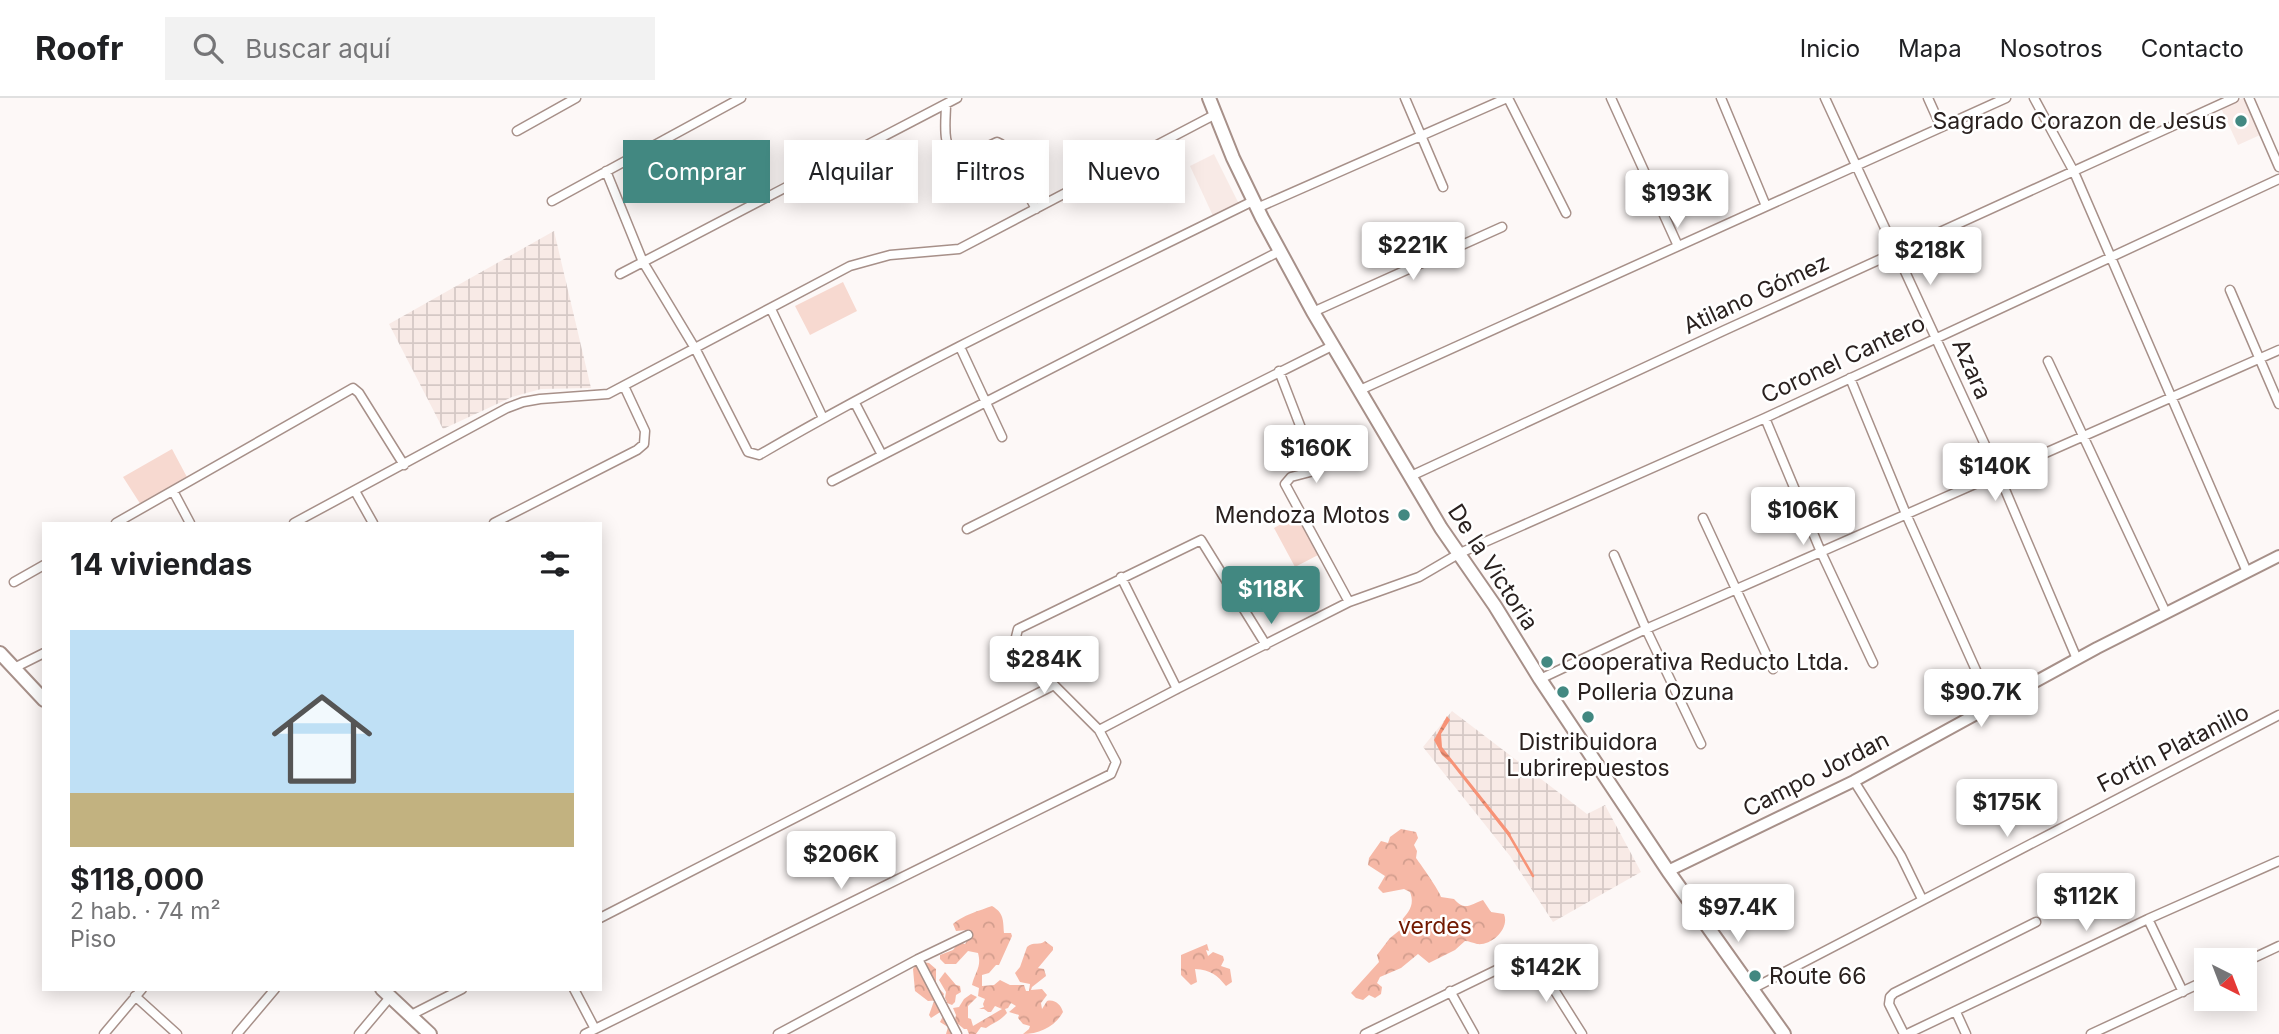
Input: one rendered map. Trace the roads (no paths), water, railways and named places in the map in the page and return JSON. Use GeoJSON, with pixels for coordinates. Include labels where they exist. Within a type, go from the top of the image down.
{"type":"FeatureCollection","features":[{"type":"Feature","properties":{"kind":"main road","name":"De la Victoria"},"geometry":{"type":"LineString","coordinates":[[1209,98],[1255,205],[1313,312],[1441,528],[1668,872],[1784,1034]]}},
{"type":"Feature","properties":{"kind":"main road"},"geometry":{"type":"LineString","coordinates":[[0,653],[42,698]]}},
{"type":"Feature","properties":{"kind":"main road"},"geometry":{"type":"LineString","coordinates":[[387,993],[430,1034]]}},
{"type":"Feature","properties":{"kind":"street"},"geometry":{"type":"LineString","coordinates":[[517,131],[576,98]]}},
{"type":"Feature","properties":{"kind":"street"},"geometry":{"type":"LineString","coordinates":[[552,201],[741,98]]}},
{"type":"Feature","properties":{"kind":"street"},"geometry":{"type":"LineString","coordinates":[[620,274],[957,98]]}},
{"type":"Feature","properties":{"kind":"street"},"geometry":{"type":"LineString","coordinates":[[1405,98],[1443,187]]}},
{"type":"Feature","properties":{"kind":"street"},"geometry":{"type":"LineString","coordinates":[[606,171],[643,262],[696,350],[748,452],[759,456],[823,418],[960,347],[1255,205],[1508,98],[1566,213]]}},
{"type":"Feature","properties":{"kind":"street"},"geometry":{"type":"LineString","coordinates":[[1611,98],[1678,246]]}},
{"type":"Feature","properties":{"kind":"street"},"geometry":{"type":"LineString","coordinates":[[1721,98],[1766,206]]}},
{"type":"Feature","properties":{"kind":"street"},"geometry":{"type":"LineString","coordinates":[[1825,98],[1856,165]]}},
{"type":"Feature","properties":{"kind":"street"},"geometry":{"type":"LineString","coordinates":[[1928,98],[1941,127]]}},
{"type":"Feature","properties":{"kind":"street"},"geometry":{"type":"LineString","coordinates":[[1360,390],[2006,98]]}},
{"type":"Feature","properties":{"kind":"street"},"geometry":{"type":"LineString","coordinates":[[2034,98],[2074,172],[2247,572]]}},
{"type":"Feature","properties":{"kind":"street","name":"Atilano Gómez"},"geometry":{"type":"LineString","coordinates":[[1411,476],[2234,98]]}},
{"type":"Feature","properties":{"kind":"street"},"geometry":{"type":"LineString","coordinates":[[2249,98],[2279,167]]}},
{"type":"Feature","properties":{"kind":"street"},"geometry":{"type":"LineString","coordinates":[[946,104],[946,142],[952,155],[963,158],[997,142],[1001,144],[1036,209]]}},
{"type":"Feature","properties":{"kind":"street"},"geometry":{"type":"LineString","coordinates":[[296,522],[523,402],[608,394],[855,264],[890,255],[959,249],[1216,114]]}},
{"type":"Feature","properties":{"kind":"street","name":"Azara"},"geometry":{"type":"LineString","coordinates":[[1856,165],[1998,473],[2077,659]]}},
{"type":"Feature","properties":{"kind":"street","name":"Coronel Cantero"},"geometry":{"type":"LineString","coordinates":[[1099,730],[1349,602],[1419,577],[1460,553],[1765,418],[1936,336],[2279,179]]}},
{"type":"Feature","properties":{"kind":"street"},"geometry":{"type":"LineString","coordinates":[[1313,312],[1502,227]]}},
{"type":"Feature","properties":{"kind":"street"},"geometry":{"type":"LineString","coordinates":[[832,481],[1280,251]]}},
{"type":"Feature","properties":{"kind":"street"},"geometry":{"type":"LineString","coordinates":[[2230,290],[2279,404]]}},
{"type":"Feature","properties":{"kind":"street"},"geometry":{"type":"LineString","coordinates":[[771,309],[823,418]]}},
{"type":"Feature","properties":{"kind":"street"},"geometry":{"type":"LineString","coordinates":[[967,529],[1334,345]]}},
{"type":"Feature","properties":{"kind":"street"},"geometry":{"type":"LineString","coordinates":[[960,347],[1002,437]]}},
{"type":"Feature","properties":{"kind":"street"},"geometry":{"type":"LineString","coordinates":[[1540,679],[1646,629],[2279,350]]}},
{"type":"Feature","properties":{"kind":"street"},"geometry":{"type":"LineString","coordinates":[[2048,361],[2166,613]]}},
{"type":"Feature","properties":{"kind":"street"},"geometry":{"type":"LineString","coordinates":[[1279,371],[1317,467],[1314,471],[1291,477],[1285,484],[1349,602]]}},
{"type":"Feature","properties":{"kind":"street"},"geometry":{"type":"LineString","coordinates":[[1850,378],[1906,514],[1992,705]]}},
{"type":"Feature","properties":{"kind":"street"},"geometry":{"type":"LineString","coordinates":[[496,522],[644,444],[645,431],[624,386]]}},
{"type":"Feature","properties":{"kind":"street"},"geometry":{"type":"LineString","coordinates":[[118,522],[354,388],[404,465]]}},
{"type":"Feature","properties":{"kind":"street"},"geometry":{"type":"LineString","coordinates":[[855,403],[882,455]]}},
{"type":"Feature","properties":{"kind":"street"},"geometry":{"type":"LineString","coordinates":[[1765,418],[1821,552],[1873,663]]}},
{"type":"Feature","properties":{"kind":"street"},"geometry":{"type":"LineString","coordinates":[[173,491],[189,522]]}},
{"type":"Feature","properties":{"kind":"street"},"geometry":{"type":"LineString","coordinates":[[355,491],[372,522]]}},
{"type":"Feature","properties":{"kind":"street"},"geometry":{"type":"LineString","coordinates":[[1703,518],[1773,669]]}},
{"type":"Feature","properties":{"kind":"street"},"geometry":{"type":"LineString","coordinates":[[585,1034],[1111,774],[1116,762],[1099,730],[1054,685],[1016,637],[1016,631],[1121,577],[1201,540],[1266,645]]}},
{"type":"Feature","properties":{"kind":"street"},"geometry":{"type":"LineString","coordinates":[[1614,555],[1701,744]]}},
{"type":"Feature","properties":{"kind":"street","name":"Campo Jordan"},"geometry":{"type":"LineString","coordinates":[[1668,872],[1854,781],[2077,659],[2279,556]]}},
{"type":"Feature","properties":{"kind":"street"},"geometry":{"type":"LineString","coordinates":[[14,582],[42,566]]}},
{"type":"Feature","properties":{"kind":"street"},"geometry":{"type":"LineString","coordinates":[[1121,577],[1177,689]]}},
{"type":"Feature","properties":{"kind":"street"},"geometry":{"type":"LineString","coordinates":[[14,668],[42,654]]}},
{"type":"Feature","properties":{"kind":"street"},"geometry":{"type":"LineString","coordinates":[[602,917],[1054,685]]}},
{"type":"Feature","properties":{"kind":"street","name":"Fortín Platanillo"},"geometry":{"type":"LineString","coordinates":[[1750,990],[2279,715]]}},
{"type":"Feature","properties":{"kind":"street"},"geometry":{"type":"LineString","coordinates":[[1854,781],[1902,856],[1922,899]]}},
{"type":"Feature","properties":{"kind":"street"},"geometry":{"type":"LineString","coordinates":[[2036,922],[1894,993],[1889,1004],[1906,1034],[2148,919],[2279,862]]}},
{"type":"Feature","properties":{"kind":"street"},"geometry":{"type":"LineString","coordinates":[[2148,919],[2182,992]]}},
{"type":"Feature","properties":{"kind":"street"},"geometry":{"type":"LineString","coordinates":[[778,1034],[968,935]]}},
{"type":"Feature","properties":{"kind":"street"},"geometry":{"type":"LineString","coordinates":[[2258,956],[2279,946]]}},
{"type":"Feature","properties":{"kind":"street"},"geometry":{"type":"LineString","coordinates":[[1365,1034],[1450,991],[1530,956],[1536,961],[1582,1034]]}},
{"type":"Feature","properties":{"kind":"street"},"geometry":{"type":"LineString","coordinates":[[918,959],[957,1034]]}},
{"type":"Feature","properties":{"kind":"street"},"geometry":{"type":"LineString","coordinates":[[2091,1034],[2194,987]]}},
{"type":"Feature","properties":{"kind":"street"},"geometry":{"type":"LineString","coordinates":[[104,1034],[140,991]]}},
{"type":"Feature","properties":{"kind":"street"},"geometry":{"type":"LineString","coordinates":[[237,1034],[273,991]]}},
{"type":"Feature","properties":{"kind":"street"},"geometry":{"type":"LineString","coordinates":[[411,1015],[458,991]]}},
{"type":"Feature","properties":{"kind":"street"},"geometry":{"type":"LineString","coordinates":[[575,991],[595,1029]]}},
{"type":"Feature","properties":{"kind":"street"},"geometry":{"type":"LineString","coordinates":[[1450,991],[1474,1034]]}},
{"type":"Feature","properties":{"kind":"street"},"geometry":{"type":"LineString","coordinates":[[359,1034],[387,993]]}},
{"type":"Feature","properties":{"kind":"street"},"geometry":{"type":"LineString","coordinates":[[135,996],[177,1034]]}},
{"type":"Feature","properties":{"kind":"street"},"geometry":{"type":"LineString","coordinates":[[1956,1012],[1966,1034]]}},
{"type":"Feature","properties":{"kind":"water"},"geometry":{"type":"Polygon","coordinates":[[[1447,716],[1450,720],[1441,734],[1442,747],[1511,834],[1509,837],[1442,755],[1434,740],[1447,716]]]}},
{"type":"Feature","properties":{"kind":"waterway"},"geometry":{"type":"LineString","coordinates":[[1250,208],[1270,246]]}},
{"type":"Feature","properties":{"kind":"waterway"},"geometry":{"type":"LineString","coordinates":[[1473,584],[1504,631]]}},
{"type":"Feature","properties":{"kind":"waterway"},"geometry":{"type":"LineString","coordinates":[[1508,833],[1533,876]]}},
{"type":"Feature","properties":{"kind":"waterway"},"geometry":{"type":"LineString","coordinates":[[1750,996],[1768,1022]]}},
{"type":"Feature","properties":{"kind":"place","name":"Sagrado Corazon de Jesus"},"geometry":{"type":"Point","coordinates":[2241,121]}},
{"type":"Feature","properties":{"kind":"place","name":"Mendoza Motos"},"geometry":{"type":"Point","coordinates":[1404,515]}},
{"type":"Feature","properties":{"kind":"place","name":"Cooperativa Reducto Ltda."},"geometry":{"type":"Point","coordinates":[1547,662]}},
{"type":"Feature","properties":{"kind":"place","name":"Polleria Ozuna"},"geometry":{"type":"Point","coordinates":[1563,692]}},
{"type":"Feature","properties":{"kind":"place","name":"Distribuidora Lubrirepuestos"},"geometry":{"type":"Point","coordinates":[1588,717]}},
{"type":"Feature","properties":{"kind":"place","name":"Route 66"},"geometry":{"type":"Point","coordinates":[1755,976]}},
{"type":"Feature","properties":{"kind":"park label","name":"verdes"},"geometry":{"type":"Point","coordinates":[1435,926]}}]}
